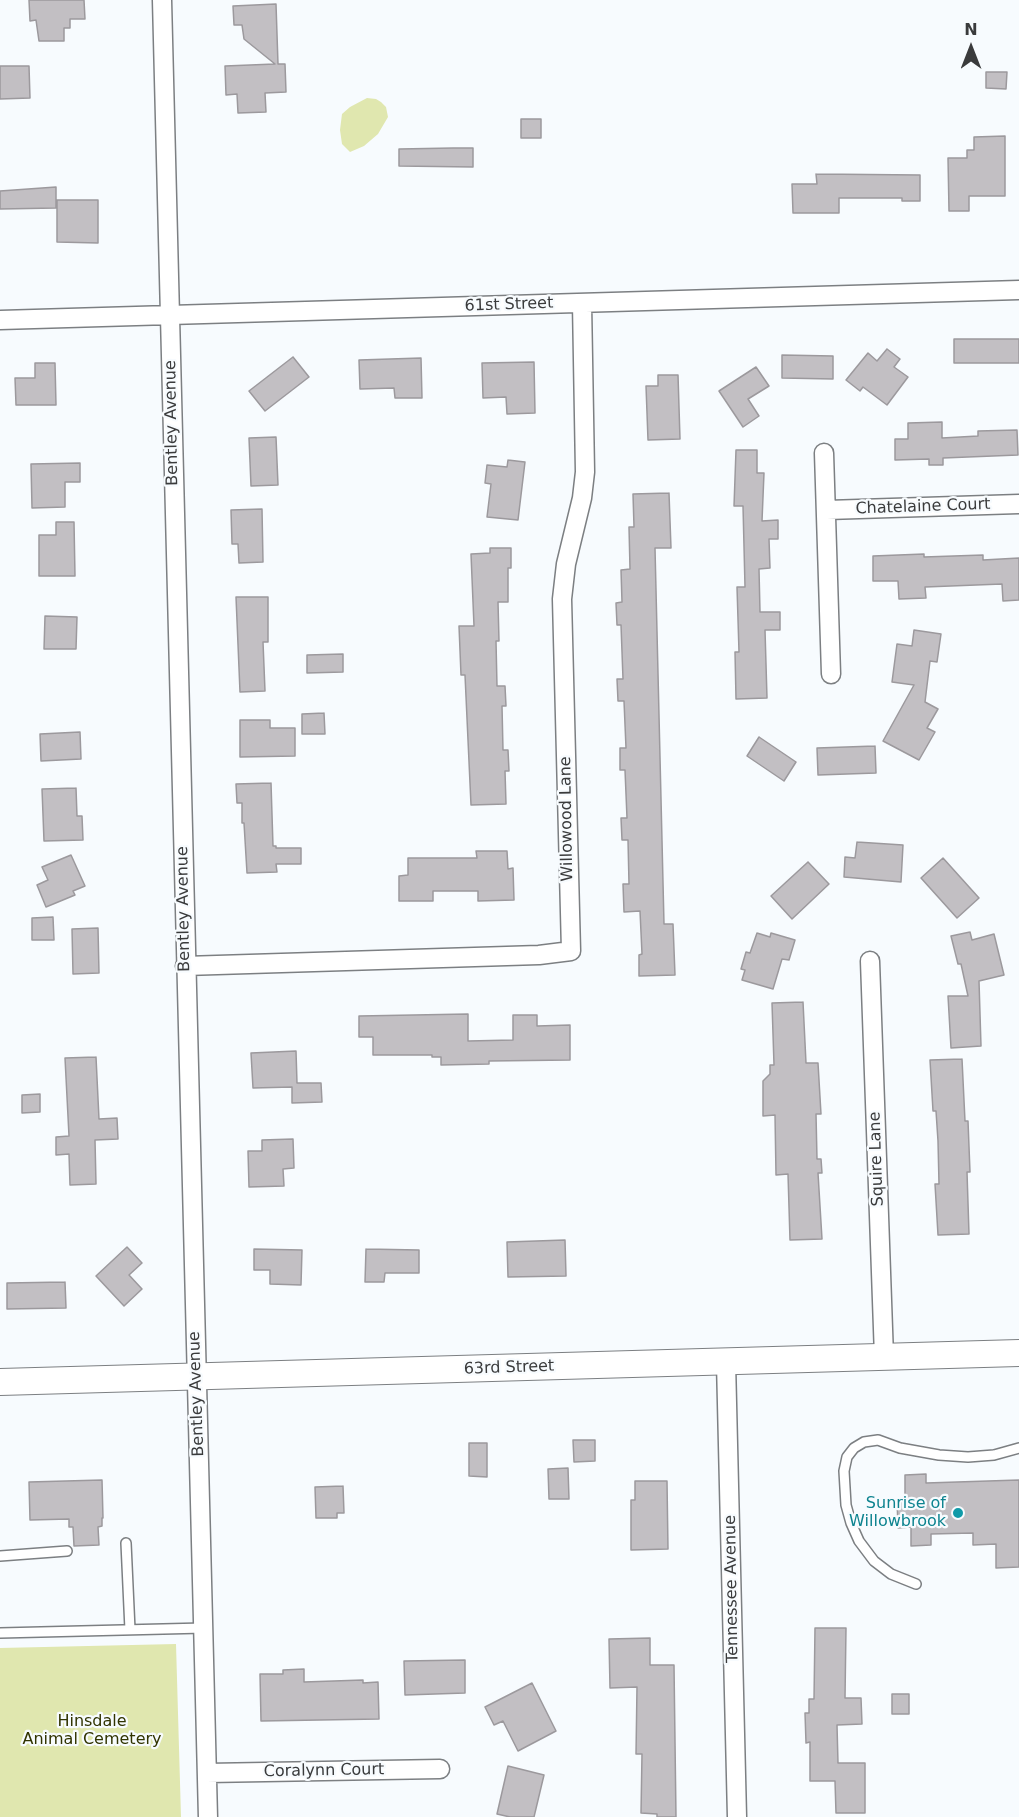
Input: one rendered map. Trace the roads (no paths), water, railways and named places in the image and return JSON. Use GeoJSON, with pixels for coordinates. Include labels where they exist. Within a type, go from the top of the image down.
{"type":"FeatureCollection","features":[{"type":"Feature","properties":{"kind":"main road","name":"63rd Street"},"geometry":{"type":"LineString","coordinates":[[0,1382],[1019,1353]]}},
{"type":"Feature","properties":{"kind":"street","name":"Bentley Avenue"},"geometry":{"type":"LineString","coordinates":[[162,0],[208,1817]]}},
{"type":"Feature","properties":{"kind":"street","name":"61st Street"},"geometry":{"type":"LineString","coordinates":[[0,320],[1019,290]]}},
{"type":"Feature","properties":{"kind":"street","name":"Willowood Lane"},"geometry":{"type":"LineString","coordinates":[[185,966],[538,955],[571,951],[562,599],[566,564],[582,498],[585,472],[582,303]]}},
{"type":"Feature","properties":{"kind":"street"},"geometry":{"type":"LineString","coordinates":[[824,453],[831,674]]}},
{"type":"Feature","properties":{"kind":"street","name":"Chatelaine Court"},"geometry":{"type":"LineString","coordinates":[[826,510],[1019,504]]}},
{"type":"Feature","properties":{"kind":"street","name":"Squire Lane"},"geometry":{"type":"LineString","coordinates":[[870,961],[884,1357]]}},
{"type":"Feature","properties":{"kind":"street","name":"Tennessee Avenue"},"geometry":{"type":"LineString","coordinates":[[726,1362],[737,1817]]}},
{"type":"Feature","properties":{"kind":"street","name":"Coralynn Court"},"geometry":{"type":"LineString","coordinates":[[207,1773],[440,1769]]}},
{"type":"Feature","properties":{"kind":"lane"},"geometry":{"type":"LineString","coordinates":[[916,1584],[891,1574],[874,1561],[859,1540],[846,1505],[844,1471],[847,1457],[854,1448],[864,1442],[878,1440],[900,1448],[939,1455],[968,1457],[994,1455],[1019,1448]]}},
{"type":"Feature","properties":{"kind":"lane"},"geometry":{"type":"LineString","coordinates":[[126,1543],[130,1630]]}},
{"type":"Feature","properties":{"kind":"lane"},"geometry":{"type":"LineString","coordinates":[[0,1556],[67,1551]]}},
{"type":"Feature","properties":{"kind":"lane"},"geometry":{"type":"LineString","coordinates":[[0,1634],[204,1628]]}},
{"type":"Feature","properties":{"kind":"place","name":"Sunrise of Willowbrook"},"geometry":{"type":"Point","coordinates":[958,1513]}},
{"type":"Feature","properties":{"kind":"park label","name":"Hinsdale Animal Cemetery"},"geometry":{"type":"Point","coordinates":[92,1731]}}]}
